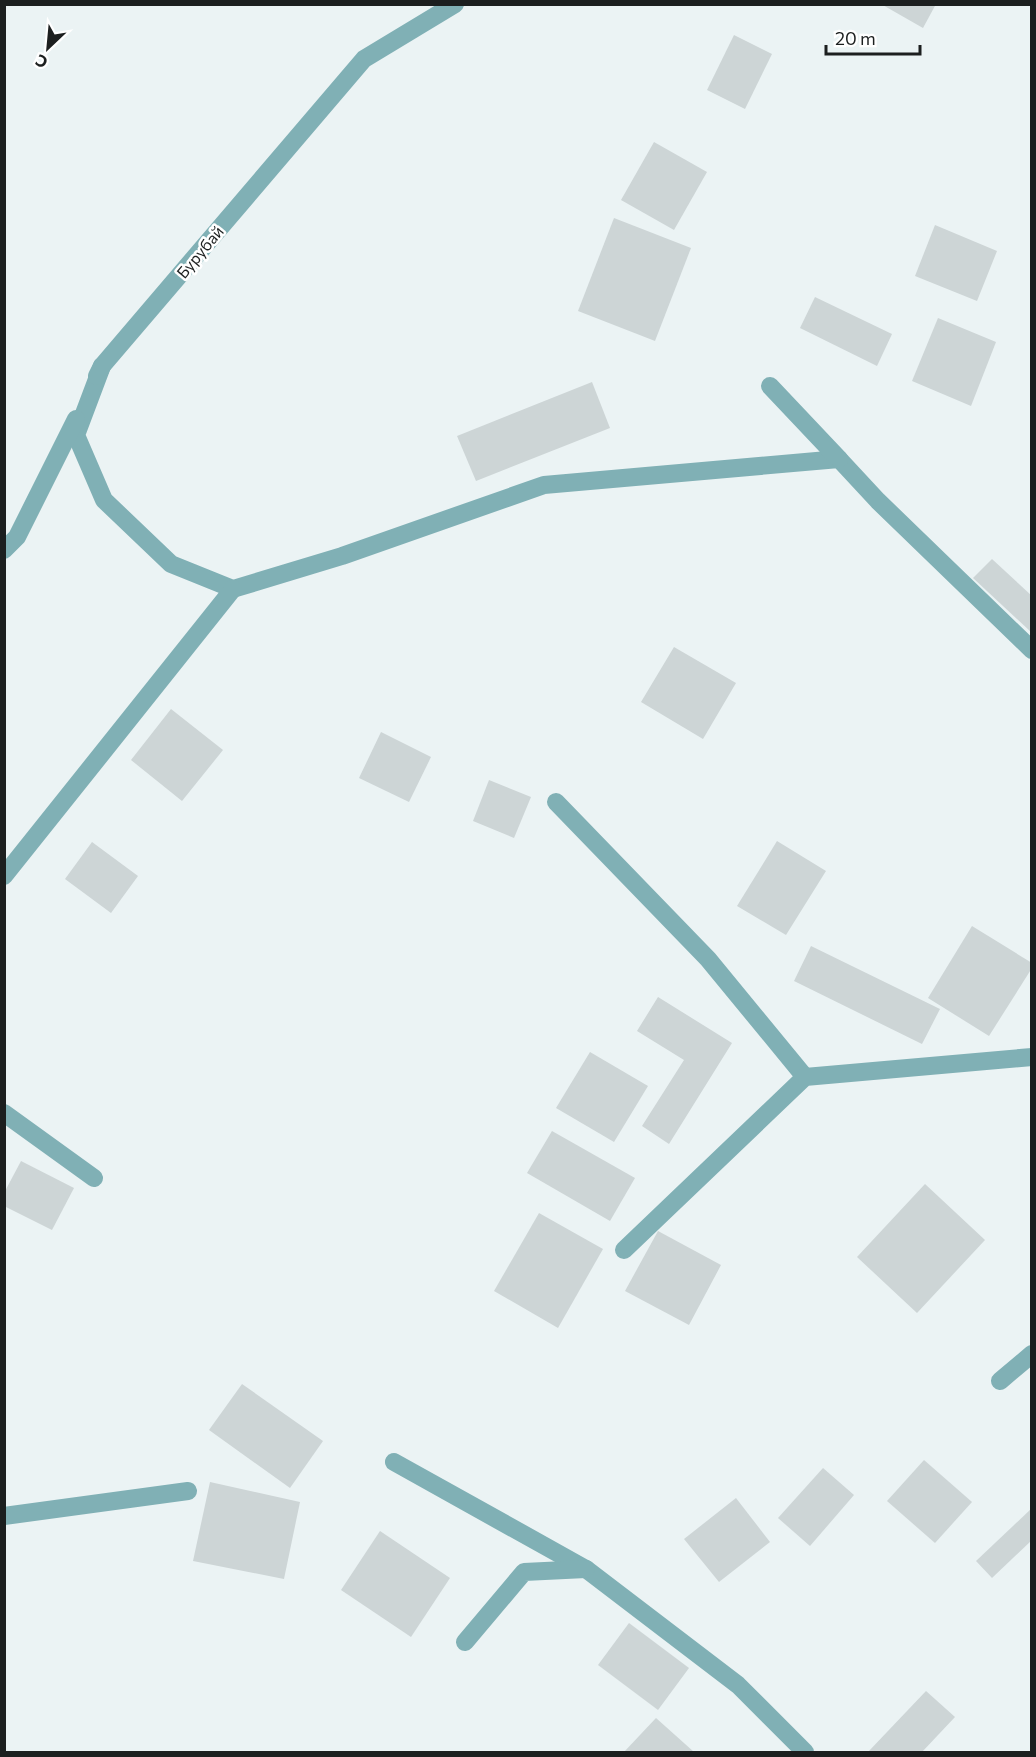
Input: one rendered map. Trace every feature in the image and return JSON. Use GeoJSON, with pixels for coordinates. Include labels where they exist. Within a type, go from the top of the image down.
{"type":"FeatureCollection","features":[{"type":"Feature","properties":{"kind":"street","name":"Бурубай"},"geometry":{"type":"LineString","coordinates":[[4,550],[17,537],[102,366],[364,59],[454,4]]}},
{"type":"Feature","properties":{"kind":"street"},"geometry":{"type":"LineString","coordinates":[[102,366],[76,435],[104,500],[171,564],[233,589]]}},
{"type":"Feature","properties":{"kind":"street"},"geometry":{"type":"LineString","coordinates":[[770,386],[878,501],[1032,650]]}},
{"type":"Feature","properties":{"kind":"street"},"geometry":{"type":"LineString","coordinates":[[4,876],[233,589],[342,556],[544,485],[839,459]]}},
{"type":"Feature","properties":{"kind":"street"},"geometry":{"type":"LineString","coordinates":[[556,802],[708,959],[805,1077]]}},
{"type":"Feature","properties":{"kind":"street"},"geometry":{"type":"LineString","coordinates":[[624,1250],[805,1077],[1032,1057]]}},
{"type":"Feature","properties":{"kind":"street"},"geometry":{"type":"LineString","coordinates":[[4,1113],[94,1178]]}},
{"type":"Feature","properties":{"kind":"street"},"geometry":{"type":"LineString","coordinates":[[1000,1380],[1032,1354]]}},
{"type":"Feature","properties":{"kind":"street"},"geometry":{"type":"LineString","coordinates":[[394,1462],[586,1569],[738,1685],[805,1752]]}},
{"type":"Feature","properties":{"kind":"street"},"geometry":{"type":"LineString","coordinates":[[4,1516],[188,1491]]}},
{"type":"Feature","properties":{"kind":"street"},"geometry":{"type":"LineString","coordinates":[[465,1642],[524,1572],[586,1569]]}},
{"type":"Feature","properties":{"kind":"building"},"geometry":{"type":"Polygon","coordinates":[[[881,4],[936,4],[923,28],[881,4]]]}},
{"type":"Feature","properties":{"kind":"building"},"geometry":{"type":"Polygon","coordinates":[[[734,35],[772,54],[745,109],[707,90],[734,35]]]}},
{"type":"Feature","properties":{"kind":"building"},"geometry":{"type":"Polygon","coordinates":[[[654,142],[707,172],[674,230],[621,200],[654,142]]]}},
{"type":"Feature","properties":{"kind":"building"},"geometry":{"type":"Polygon","coordinates":[[[614,218],[691,248],[655,341],[578,311],[614,218]]]}},
{"type":"Feature","properties":{"kind":"building"},"geometry":{"type":"Polygon","coordinates":[[[935,225],[997,251],[977,301],[915,276],[935,225]]]}},
{"type":"Feature","properties":{"kind":"building"},"geometry":{"type":"Polygon","coordinates":[[[815,297],[892,334],[877,366],[800,328],[815,297]]]}},
{"type":"Feature","properties":{"kind":"building"},"geometry":{"type":"Polygon","coordinates":[[[938,318],[996,342],[971,406],[912,381],[938,318]]]}},
{"type":"Feature","properties":{"kind":"building"},"geometry":{"type":"Polygon","coordinates":[[[592,382],[610,428],[476,481],[457,436],[592,382]]]}},
{"type":"Feature","properties":{"kind":"building"},"geometry":{"type":"Polygon","coordinates":[[[992,559],[1032,596],[1032,633],[973,578],[992,559]]]}},
{"type":"Feature","properties":{"kind":"building"},"geometry":{"type":"Polygon","coordinates":[[[674,647],[736,683],[703,739],[641,702],[674,647]]]}},
{"type":"Feature","properties":{"kind":"building"},"geometry":{"type":"Polygon","coordinates":[[[171,709],[223,750],[182,801],[131,760],[171,709]]]}},
{"type":"Feature","properties":{"kind":"building"},"geometry":{"type":"Polygon","coordinates":[[[381,732],[431,757],[409,802],[359,778],[381,732]]]}},
{"type":"Feature","properties":{"kind":"building"},"geometry":{"type":"Polygon","coordinates":[[[489,780],[531,797],[514,838],[473,821],[489,780]]]}},
{"type":"Feature","properties":{"kind":"building"},"geometry":{"type":"Polygon","coordinates":[[[777,841],[826,871],[786,935],[737,906],[777,841]]]}},
{"type":"Feature","properties":{"kind":"building"},"geometry":{"type":"Polygon","coordinates":[[[92,842],[138,876],[111,913],[65,879],[92,842]]]}},
{"type":"Feature","properties":{"kind":"building"},"geometry":{"type":"Polygon","coordinates":[[[972,926],[1032,963],[1032,968],[989,1036],[928,998],[972,926]]]}},
{"type":"Feature","properties":{"kind":"building"},"geometry":{"type":"Polygon","coordinates":[[[811,946],[940,1009],[922,1044],[794,981],[811,946]]]}},
{"type":"Feature","properties":{"kind":"building"},"geometry":{"type":"Polygon","coordinates":[[[658,997],[732,1043],[669,1144],[642,1126],[684,1060],[637,1031],[658,997]]]}},
{"type":"Feature","properties":{"kind":"building"},"geometry":{"type":"Polygon","coordinates":[[[590,1052],[648,1086],[614,1142],[556,1108],[590,1052]]]}},
{"type":"Feature","properties":{"kind":"building"},"geometry":{"type":"Polygon","coordinates":[[[552,1131],[635,1178],[610,1221],[527,1173],[552,1131]]]}},
{"type":"Feature","properties":{"kind":"building"},"geometry":{"type":"Polygon","coordinates":[[[21,1161],[74,1188],[52,1230],[4,1206],[4,1193],[21,1161]]]}},
{"type":"Feature","properties":{"kind":"building"},"geometry":{"type":"Polygon","coordinates":[[[925,1184],[985,1240],[917,1313],[857,1257],[925,1184]]]}},
{"type":"Feature","properties":{"kind":"building"},"geometry":{"type":"Polygon","coordinates":[[[539,1213],[603,1249],[558,1328],[494,1291],[539,1213]]]}},
{"type":"Feature","properties":{"kind":"building"},"geometry":{"type":"Polygon","coordinates":[[[658,1231],[721,1265],[689,1325],[625,1291],[658,1231]]]}},
{"type":"Feature","properties":{"kind":"building"},"geometry":{"type":"Polygon","coordinates":[[[242,1384],[323,1441],[290,1488],[209,1430],[242,1384]]]}},
{"type":"Feature","properties":{"kind":"building"},"geometry":{"type":"Polygon","coordinates":[[[924,1460],[972,1502],[935,1543],[887,1501],[924,1460]]]}},
{"type":"Feature","properties":{"kind":"building"},"geometry":{"type":"Polygon","coordinates":[[[823,1468],[854,1495],[810,1546],[778,1518],[823,1468]]]}},
{"type":"Feature","properties":{"kind":"building"},"geometry":{"type":"Polygon","coordinates":[[[210,1482],[300,1502],[284,1579],[193,1561],[210,1482]]]}},
{"type":"Feature","properties":{"kind":"building"},"geometry":{"type":"Polygon","coordinates":[[[736,1498],[770,1542],[719,1582],[684,1539],[736,1498]]]}},
{"type":"Feature","properties":{"kind":"building"},"geometry":{"type":"Polygon","coordinates":[[[1032,1508],[1032,1540],[992,1578],[976,1561],[1032,1508]]]}},
{"type":"Feature","properties":{"kind":"building"},"geometry":{"type":"Polygon","coordinates":[[[380,1531],[450,1578],[411,1637],[341,1590],[380,1531]]]}},
{"type":"Feature","properties":{"kind":"building"},"geometry":{"type":"Polygon","coordinates":[[[629,1623],[689,1668],[658,1710],[598,1665],[629,1623]]]}},
{"type":"Feature","properties":{"kind":"building"},"geometry":{"type":"Polygon","coordinates":[[[926,1691],[955,1717],[922,1752],[868,1752],[926,1691]]]}},
{"type":"Feature","properties":{"kind":"building"},"geometry":{"type":"Polygon","coordinates":[[[656,1718],[694,1752],[624,1752],[656,1718]]]}}]}
